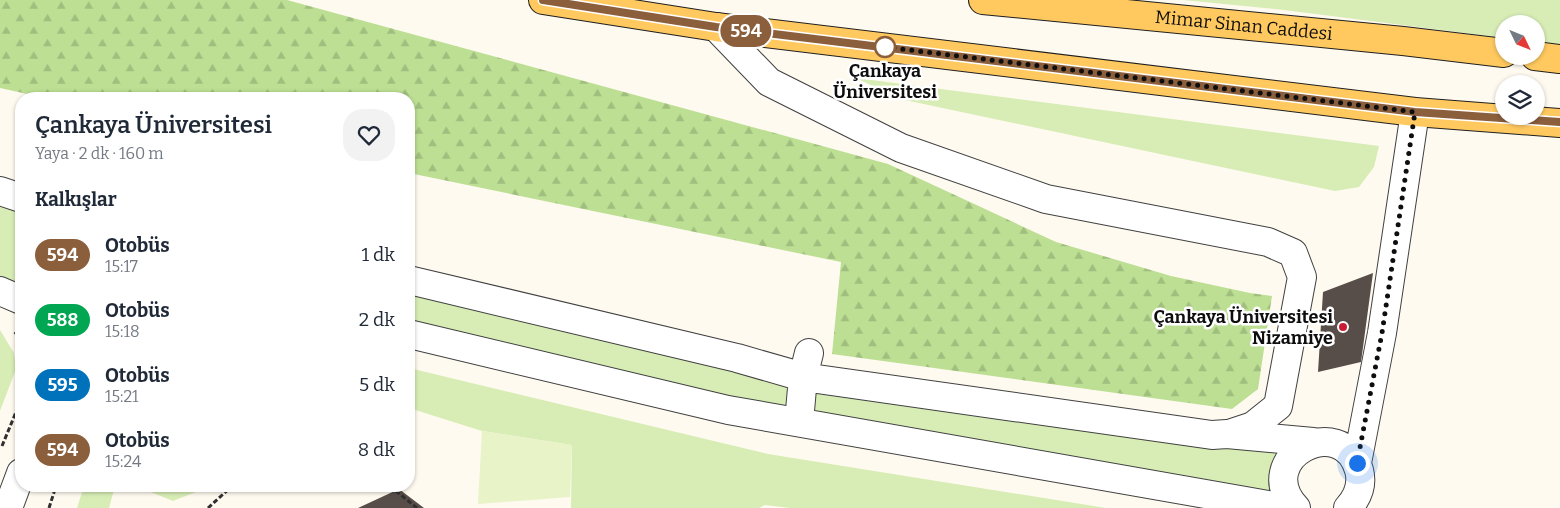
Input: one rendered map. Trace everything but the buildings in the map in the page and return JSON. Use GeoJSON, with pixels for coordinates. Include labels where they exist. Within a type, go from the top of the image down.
{"type":"FeatureCollection","features":[{"type":"Feature","properties":{"kind":"main road"},"geometry":{"type":"LineString","coordinates":[[543,0],[716,27],[1415,112],[1560,122]]}},
{"type":"Feature","properties":{"kind":"main road","name":"Mimar Sinan Caddesi"},"geometry":{"type":"LineString","coordinates":[[984,0],[1403,41],[1495,52]]}},
{"type":"Feature","properties":{"kind":"main road"},"geometry":{"type":"LineString","coordinates":[[1545,57],[1560,59]]}},
{"type":"Feature","properties":{"kind":"street"},"geometry":{"type":"LineString","coordinates":[[716,27],[769,82],[901,148],[1046,199],[1268,242],[1293,253],[1302,277],[1278,406],[1252,426],[1227,434]]}},
{"type":"Feature","properties":{"kind":"street"},"geometry":{"type":"LineString","coordinates":[[1357,463],[1382,333],[1415,112]]}},
{"type":"Feature","properties":{"kind":"street"},"geometry":{"type":"LineString","coordinates":[[0,191],[15,196]]}},
{"type":"Feature","properties":{"kind":"street"},"geometry":{"type":"LineString","coordinates":[[415,281],[737,358],[806,365],[1212,435],[1227,434],[1313,442],[1326,441],[1338,445],[1349,452],[1357,463],[1361,476],[1360,489],[1355,501],[1348,508]]}},
{"type":"Feature","properties":{"kind":"street"},"geometry":{"type":"LineString","coordinates":[[0,291],[15,297]]}},
{"type":"Feature","properties":{"kind":"street"},"geometry":{"type":"LineString","coordinates":[[415,335],[728,410],[1285,508]]}},
{"type":"Feature","properties":{"kind":"street"},"geometry":{"type":"LineString","coordinates":[[799,422],[806,365]]}},
{"type":"Feature","properties":{"kind":"street"},"geometry":{"type":"LineString","coordinates":[[1296,508],[1290,502],[1285,491],[1283,478],[1292,456],[1301,448],[1313,442]]}},
{"type":"Feature","properties":{"kind":"street"},"geometry":{"type":"LineString","coordinates":[[8,508],[15,489]]}},
{"type":"Feature","properties":{"kind":"path"},"geometry":{"type":"LineString","coordinates":[[0,451],[15,415]]}},
{"type":"Feature","properties":{"kind":"path"},"geometry":{"type":"LineString","coordinates":[[49,508],[54,492]]}},
{"type":"Feature","properties":{"kind":"path"},"geometry":{"type":"LineString","coordinates":[[208,508],[225,492]]}},
{"type":"Feature","properties":{"kind":"path"},"geometry":{"type":"LineString","coordinates":[[397,492],[417,508]]}},
{"type":"Feature","properties":{"kind":"green space"},"geometry":{"type":"Polygon","coordinates":[[[0,0],[287,0],[888,164],[1056,242],[1171,276],[1272,296],[1258,389],[1232,409],[832,354],[841,262],[415,174],[415,92],[18,92],[0,88],[0,0]]]}},
{"type":"Feature","properties":{"kind":"green space"},"geometry":{"type":"Polygon","coordinates":[[[1183,0],[1560,0],[1560,45],[1545,43],[1545,15],[1495,15],[1495,37],[1284,10],[1183,0]]]}},
{"type":"Feature","properties":{"kind":"green space"},"geometry":{"type":"Polygon","coordinates":[[[856,78],[1379,146],[1374,167],[1359,187],[1335,191],[900,99],[856,78]]]}},
{"type":"Feature","properties":{"kind":"green space"},"geometry":{"type":"Polygon","coordinates":[[[0,191],[15,196],[15,297],[0,291],[0,191]]]}},
{"type":"Feature","properties":{"kind":"green space"},"geometry":{"type":"Polygon","coordinates":[[[415,281],[803,377],[1212,435],[1292,456],[1296,508],[415,335],[415,281]]]}},
{"type":"Feature","properties":{"kind":"green space"},"geometry":{"type":"Polygon","coordinates":[[[0,330],[14,353],[15,372],[0,411],[0,330]]]}},
{"type":"Feature","properties":{"kind":"green space"},"geometry":{"type":"Polygon","coordinates":[[[415,369],[768,454],[1106,508],[790,508],[765,505],[759,508],[571,508],[572,445],[482,431],[415,410],[415,369]]]}},
{"type":"Feature","properties":{"kind":"green space"},"geometry":{"type":"Polygon","coordinates":[[[482,431],[572,445],[570,497],[478,504],[482,431]]]}},
{"type":"Feature","properties":{"kind":"green space"},"geometry":{"type":"Polygon","coordinates":[[[82,492],[113,492],[109,508],[77,508],[82,492]]]}},
{"type":"Feature","properties":{"kind":"green space"},"geometry":{"type":"Polygon","coordinates":[[[151,492],[196,492],[173,501],[151,492]]]}},
{"type":"Feature","properties":{"kind":"bus line","name":"594"},"geometry":{"type":"LineString","coordinates":[[543,0],[716,27],[1415,112],[1560,122]]}},
{"type":"Feature","properties":{"kind":"place","name":"Çankaya Üniversitesi"},"geometry":{"type":"Point","coordinates":[885,47]}},
{"type":"Feature","properties":{"kind":"place","name":"Çankaya Üniversitesi Nizamiye"},"geometry":{"type":"Point","coordinates":[1343,327]}},
{"type":"Feature","properties":{"kind":"route"},"geometry":{"type":"LineString","coordinates":[[885,47],[1415,112],[1407,154],[1382,333],[1357,463]]}}]}
